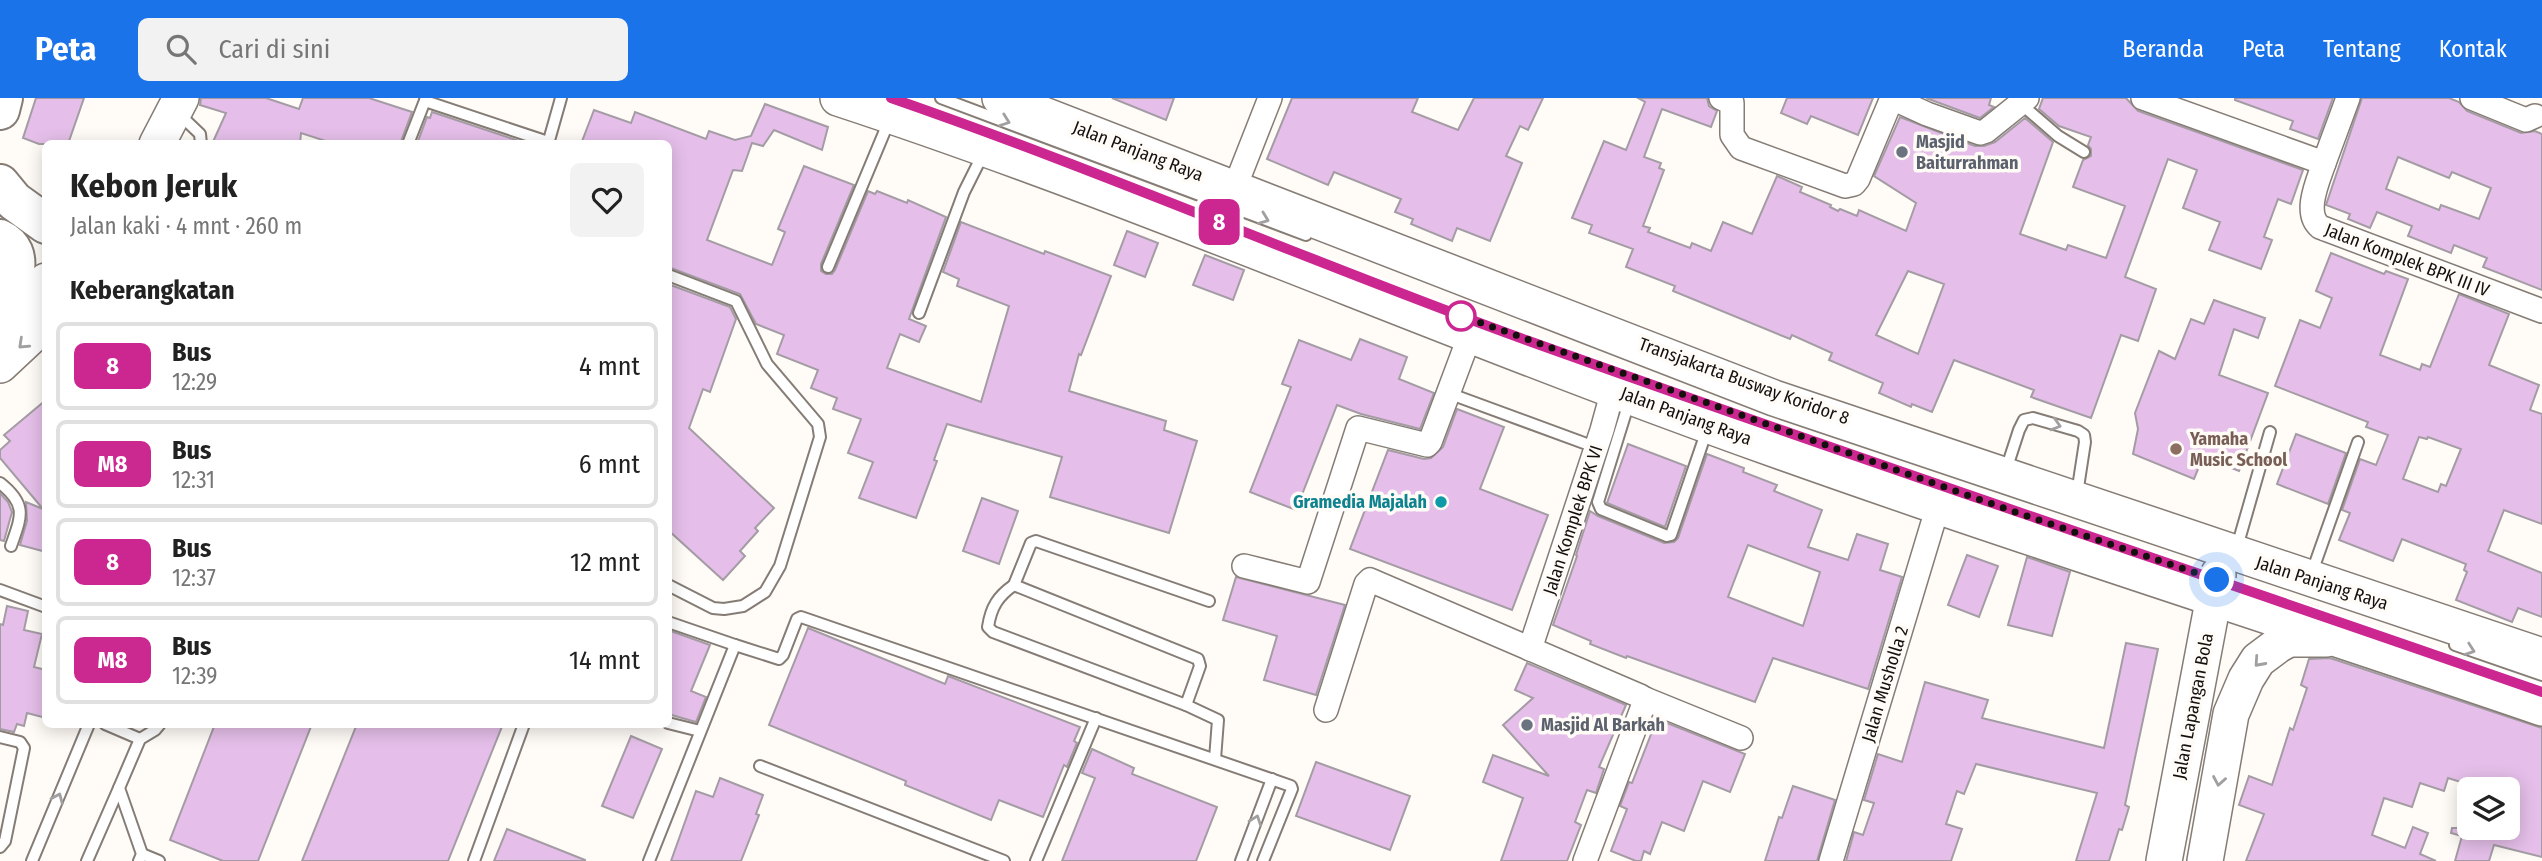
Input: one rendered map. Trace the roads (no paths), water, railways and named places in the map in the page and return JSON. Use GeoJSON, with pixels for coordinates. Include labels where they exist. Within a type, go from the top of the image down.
{"type":"FeatureCollection","features":[{"type":"Feature","properties":{"kind":"highway"},"geometry":{"type":"LineString","coordinates":[[0,110],[3,98]]}},
{"type":"Feature","properties":{"kind":"highway"},"geometry":{"type":"LineString","coordinates":[[3,187],[18,196],[42,201]]}},
{"type":"Feature","properties":{"kind":"highway"},"geometry":{"type":"LineString","coordinates":[[3,187],[14,201],[42,221]]}},
{"type":"Feature","properties":{"kind":"highway"},"geometry":{"type":"LineString","coordinates":[[0,239],[12,250],[15,262],[14,280],[0,304]]}},
{"type":"Feature","properties":{"kind":"main road","name":"Jalan Panjang Raya"},"geometry":{"type":"LineString","coordinates":[[838,98],[986,148],[1622,394],[1938,506],[2206,568],[2309,579],[2542,656]]}},
{"type":"Feature","properties":{"kind":"main road","name":"Jalan Panjang Raya"},"geometry":{"type":"LineString","coordinates":[[1000,98],[1774,397],[2076,500],[2206,568],[2336,629],[2542,708]]}},
{"type":"Feature","properties":{"kind":"main road"},"geometry":{"type":"LineString","coordinates":[[136,140],[170,102]]}},
{"type":"Feature","properties":{"kind":"main road"},"geometry":{"type":"LineString","coordinates":[[158,140],[170,102]]}},
{"type":"Feature","properties":{"kind":"main road"},"geometry":{"type":"LineString","coordinates":[[0,326],[42,285]]}},
{"type":"Feature","properties":{"kind":"main road"},"geometry":{"type":"LineString","coordinates":[[0,365],[42,326]]}},
{"type":"Feature","properties":{"kind":"main road"},"geometry":{"type":"LineString","coordinates":[[2199,682],[2196,644],[2185,614],[2168,590],[2206,568]]}},
{"type":"Feature","properties":{"kind":"main road","name":"Jalan Lapangan Bola"},"geometry":{"type":"LineString","coordinates":[[2164,861],[2199,682],[2206,568]]}},
{"type":"Feature","properties":{"kind":"main road"},"geometry":{"type":"LineString","coordinates":[[2205,861],[2231,714],[2246,679],[2258,660],[2278,645],[2289,639],[2336,629]]}},
{"type":"Feature","properties":{"kind":"street"},"geometry":{"type":"LineString","coordinates":[[1235,187],[1270,98]]}},
{"type":"Feature","properties":{"kind":"street"},"geometry":{"type":"LineString","coordinates":[[1721,98],[1732,103],[1732,135],[1741,148],[1845,186],[1854,184],[1858,179],[1892,98],[1980,133],[2018,103]]}},
{"type":"Feature","properties":{"kind":"street"},"geometry":{"type":"LineString","coordinates":[[2143,98],[2323,163]]}},
{"type":"Feature","properties":{"kind":"street","name":"Jalan Komplek BPK III IV"},"geometry":{"type":"LineString","coordinates":[[2348,98],[2323,163],[2312,213],[2313,221],[2320,227],[2542,311]]}},
{"type":"Feature","properties":{"kind":"street"},"geometry":{"type":"LineString","coordinates":[[2472,98],[2526,120],[2535,116]]}},
{"type":"Feature","properties":{"kind":"street"},"geometry":{"type":"LineString","coordinates":[[1244,566],[1308,582],[1358,428],[1427,445],[1470,335]]}},
{"type":"Feature","properties":{"kind":"street","name":"Jalan Komplek BPK VI"},"geometry":{"type":"LineString","coordinates":[[1530,649],[1602,430],[1622,394]]}},
{"type":"Feature","properties":{"kind":"street","name":"Jalan Musholla 2"},"geometry":{"type":"LineString","coordinates":[[1831,861],[1938,506]]}},
{"type":"Feature","properties":{"kind":"street"},"geometry":{"type":"LineString","coordinates":[[1326,710],[1366,584],[1370,580],[1741,738]]}},
{"type":"Feature","properties":{"kind":"street"},"geometry":{"type":"LineString","coordinates":[[1585,861],[1645,699]]}},
{"type":"Feature","properties":{"kind":"lane"},"geometry":{"type":"LineString","coordinates":[[941,98],[1315,239]]}},
{"type":"Feature","properties":{"kind":"lane"},"geometry":{"type":"LineString","coordinates":[[410,140],[425,99],[447,103],[540,140]]}},
{"type":"Feature","properties":{"kind":"lane"},"geometry":{"type":"LineString","coordinates":[[549,140],[564,99]]}},
{"type":"Feature","properties":{"kind":"lane"},"geometry":{"type":"LineString","coordinates":[[170,102],[200,134],[201,140]]}},
{"type":"Feature","properties":{"kind":"lane"},"geometry":{"type":"LineString","coordinates":[[2018,103],[2058,136],[2084,152]]}},
{"type":"Feature","properties":{"kind":"lane"},"geometry":{"type":"LineString","coordinates":[[828,267],[891,115]]}},
{"type":"Feature","properties":{"kind":"lane"},"geometry":{"type":"LineString","coordinates":[[919,313],[964,191],[986,148]]}},
{"type":"Feature","properties":{"kind":"lane"},"geometry":{"type":"LineString","coordinates":[[672,277],[736,301],[767,364],[818,424],[820,437],[780,566],[765,592],[743,606],[724,609],[713,608],[672,587]]}},
{"type":"Feature","properties":{"kind":"lane","name":"Transjakarta Busway Koridor 8"},"geometry":{"type":"LineString","coordinates":[[1550,348],[2015,512],[2206,568]]}},
{"type":"Feature","properties":{"kind":"lane"},"geometry":{"type":"LineString","coordinates":[[1448,393],[1584,443]]}},
{"type":"Feature","properties":{"kind":"lane"},"geometry":{"type":"LineString","coordinates":[[1622,394],[1598,502],[1601,509],[1667,536],[1671,535],[1709,424]]}},
{"type":"Feature","properties":{"kind":"lane"},"geometry":{"type":"LineString","coordinates":[[2004,475],[2024,421],[2033,418],[2078,431],[2084,435],[2085,442],[2076,500]]}},
{"type":"Feature","properties":{"kind":"lane"},"geometry":{"type":"LineString","coordinates":[[2206,568],[2270,432]]}},
{"type":"Feature","properties":{"kind":"lane"},"geometry":{"type":"LineString","coordinates":[[2309,579],[2358,442]]}},
{"type":"Feature","properties":{"kind":"lane"},"geometry":{"type":"LineString","coordinates":[[0,483],[13,494],[20,508],[21,517],[11,546]]}},
{"type":"Feature","properties":{"kind":"lane"},"geometry":{"type":"LineString","coordinates":[[1209,601],[1036,541],[1031,543],[1014,585],[1000,595],[993,606],[989,627],[993,632],[1186,705],[1218,720],[1215,760]]}},
{"type":"Feature","properties":{"kind":"lane"},"geometry":{"type":"LineString","coordinates":[[1014,585],[1198,659],[1200,666],[1186,705]]}},
{"type":"Feature","properties":{"kind":"lane"},"geometry":{"type":"LineString","coordinates":[[0,590],[42,606]]}},
{"type":"Feature","properties":{"kind":"lane"},"geometry":{"type":"LineString","coordinates":[[672,623],[781,658],[797,619],[801,617],[1291,786],[1263,861]]}},
{"type":"Feature","properties":{"kind":"lane"},"geometry":{"type":"LineString","coordinates":[[2440,640],[2542,675]]}},
{"type":"Feature","properties":{"kind":"lane"},"geometry":{"type":"LineString","coordinates":[[649,861],[735,645]]}},
{"type":"Feature","properties":{"kind":"lane"},"geometry":{"type":"LineString","coordinates":[[1035,861],[1096,718]]}},
{"type":"Feature","properties":{"kind":"lane"},"geometry":{"type":"LineString","coordinates":[[672,724],[700,731]]}},
{"type":"Feature","properties":{"kind":"lane"},"geometry":{"type":"LineString","coordinates":[[32,861],[87,728]]}},
{"type":"Feature","properties":{"kind":"lane"},"geometry":{"type":"LineString","coordinates":[[114,728],[140,739]]}},
{"type":"Feature","properties":{"kind":"lane"},"geometry":{"type":"LineString","coordinates":[[87,861],[140,739],[157,728]]}},
{"type":"Feature","properties":{"kind":"lane"},"geometry":{"type":"LineString","coordinates":[[474,861],[523,728]]}},
{"type":"Feature","properties":{"kind":"lane"},"geometry":{"type":"LineString","coordinates":[[0,737],[20,742],[24,755],[5,841],[0,847]]}},
{"type":"Feature","properties":{"kind":"lane"},"geometry":{"type":"LineString","coordinates":[[760,766],[1004,861]]}},
{"type":"Feature","properties":{"kind":"lane"},"geometry":{"type":"LineString","coordinates":[[1241,861],[1272,779]]}},
{"type":"Feature","properties":{"kind":"lane"},"geometry":{"type":"LineString","coordinates":[[119,788],[140,857],[159,861]]}},
{"type":"Feature","properties":{"kind":"place","name":"Masjid Baiturrahman"},"geometry":{"type":"Point","coordinates":[1902,152]}},
{"type":"Feature","properties":{"kind":"place","name":"Yamaha Music School"},"geometry":{"type":"Point","coordinates":[2176,449]}},
{"type":"Feature","properties":{"kind":"place","name":"Gramedia Majalah"},"geometry":{"type":"Point","coordinates":[1441,502]}},
{"type":"Feature","properties":{"kind":"place","name":"Masjid Al Barkah"},"geometry":{"type":"Point","coordinates":[1527,725]}}]}
